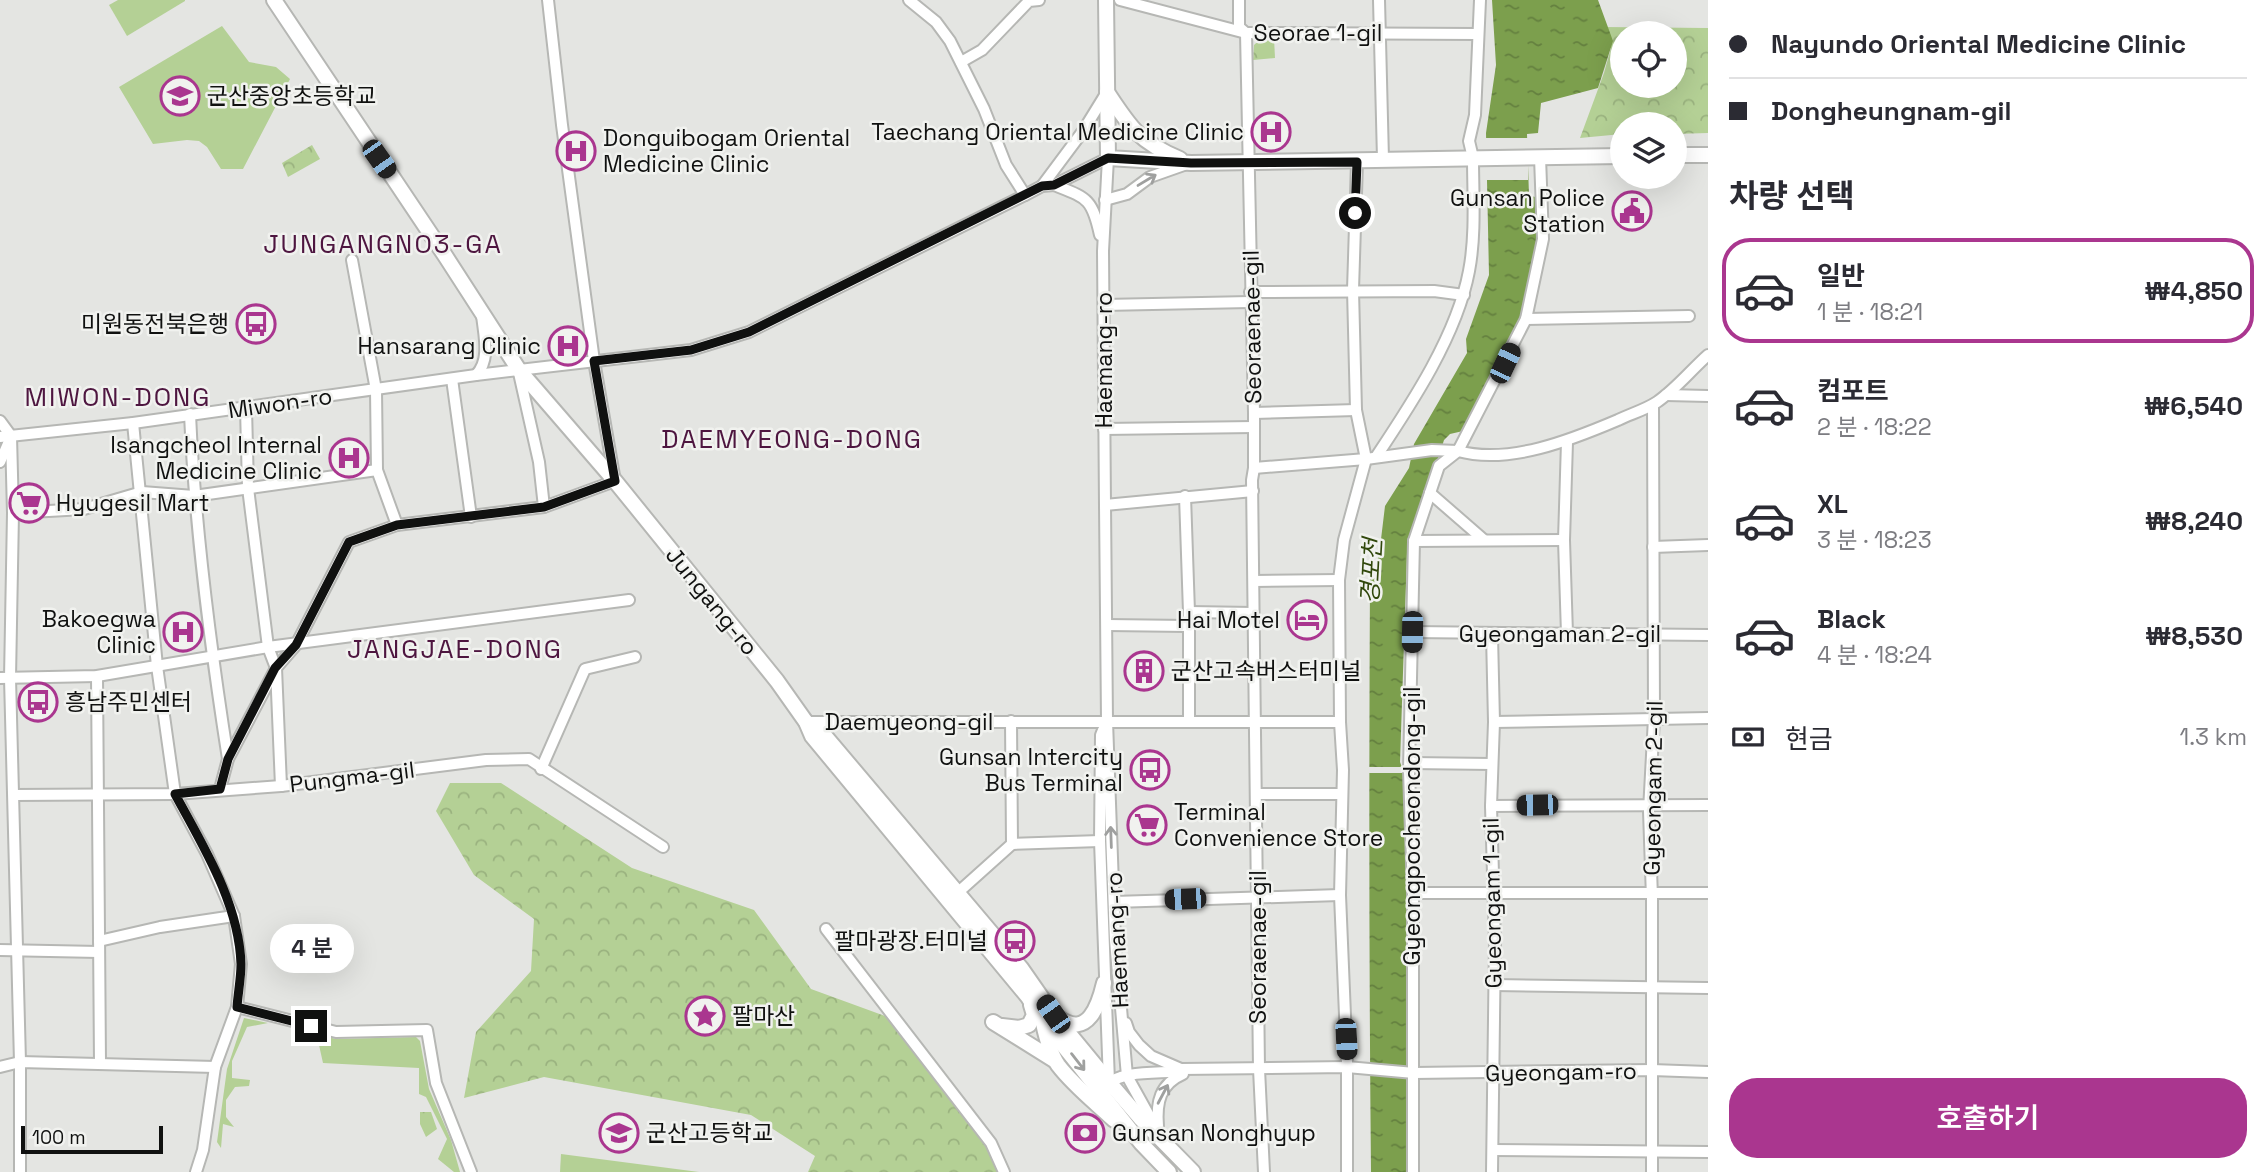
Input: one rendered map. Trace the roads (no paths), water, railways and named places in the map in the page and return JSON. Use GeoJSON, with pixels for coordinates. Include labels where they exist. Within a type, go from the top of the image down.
{"type":"FeatureCollection","features":[{"type":"Feature","properties":{"kind":"main road","name":"Jungang-ro"},"geometry":{"type":"LineString","coordinates":[[274,0],[519,370],[615,481],[776,681],[806,722],[812,736],[953,897],[1021,968],[1047,1016]]}},
{"type":"Feature","properties":{"kind":"main road","name":"Haemang-ro"},"geometry":{"type":"LineString","coordinates":[[1106,0],[1108,158]]}},
{"type":"Feature","properties":{"kind":"main road"},"geometry":{"type":"LineString","coordinates":[[1107,92],[1133,131],[1160,151],[1191,163]]}},
{"type":"Feature","properties":{"kind":"main road"},"geometry":{"type":"LineString","coordinates":[[1687,155],[1708,155]]}},
{"type":"Feature","properties":{"kind":"main road"},"geometry":{"type":"LineString","coordinates":[[1108,158],[1248,163],[1610,156]]}},
{"type":"Feature","properties":{"kind":"main road","name":"Jungang-ro"},"geometry":{"type":"LineString","coordinates":[[953,897],[1028,998],[1047,1016],[1104,1086]]}},
{"type":"Feature","properties":{"kind":"main road"},"geometry":{"type":"LineString","coordinates":[[1058,1064],[1051,1051],[1047,1016],[1072,1024],[1086,1020],[1097,1009],[1104,983]]}},
{"type":"Feature","properties":{"kind":"main road"},"geometry":{"type":"LineString","coordinates":[[1028,998],[1034,1016],[1030,1025],[1013,1028],[993,1022],[1049,1056],[1091,1100],[1141,1143],[1169,1172]]}},
{"type":"Feature","properties":{"kind":"main road"},"geometry":{"type":"LineString","coordinates":[[1104,1086],[1161,1138],[1193,1172]]}},
{"type":"Feature","properties":{"kind":"main road"},"geometry":{"type":"LineString","coordinates":[[1104,1086],[1141,1143]]}},
{"type":"Feature","properties":{"kind":"street"},"geometry":{"type":"LineString","coordinates":[[538,0],[551,16]]}},
{"type":"Feature","properties":{"kind":"street","name":"Jungang-ro"},"geometry":{"type":"LineString","coordinates":[[548,0],[594,361],[615,481]]}},
{"type":"Feature","properties":{"kind":"street"},"geometry":{"type":"LineString","coordinates":[[909,0],[936,22],[950,41],[984,109],[1006,165],[1025,195]]}},
{"type":"Feature","properties":{"kind":"street","name":"Seorae 1-gil"},"geometry":{"type":"LineString","coordinates":[[1120,0],[1246,33],[1478,34]]}},
{"type":"Feature","properties":{"kind":"street","name":"Seoraenae-gil"},"geometry":{"type":"LineString","coordinates":[[1239,0],[1239,26],[1246,33],[1254,413],[1253,613],[1259,1069],[1264,1172]]}},
{"type":"Feature","properties":{"kind":"street"},"geometry":{"type":"LineString","coordinates":[[1379,0],[1383,159]]}},
{"type":"Feature","properties":{"kind":"street"},"geometry":{"type":"LineString","coordinates":[[1346,1172],[1347,1068],[1340,895],[1342,794],[1339,580],[1350,516],[1371,458],[1441,350],[1464,295],[1470,267],[1476,158],[1469,141],[1475,115],[1480,0]]}},
{"type":"Feature","properties":{"kind":"street"},"geometry":{"type":"LineString","coordinates":[[961,62],[982,50],[1034,1]]}},
{"type":"Feature","properties":{"kind":"street"},"geometry":{"type":"LineString","coordinates":[[1103,251],[1095,212],[1084,197],[1048,186],[1107,92]]}},
{"type":"Feature","properties":{"kind":"street","name":"Miwon-ro"},"geometry":{"type":"LineString","coordinates":[[6,437],[133,423],[519,370],[691,350],[749,332],[1025,195],[1108,158]]}},
{"type":"Feature","properties":{"kind":"street","name":"Haemang-ro"},"geometry":{"type":"LineString","coordinates":[[1108,158],[1103,251],[1107,721],[1114,902],[1127,1076]]}},
{"type":"Feature","properties":{"kind":"street","name":"Gyeongpocheondong-gil"},"geometry":{"type":"LineString","coordinates":[[1413,1172],[1410,763],[1414,541],[1439,466],[1458,451],[1526,319],[1543,239],[1535,158]]}},
{"type":"Feature","properties":{"kind":"street"},"geometry":{"type":"LineString","coordinates":[[1357,162],[1353,290],[1356,410],[1371,458]]}},
{"type":"Feature","properties":{"kind":"street"},"geometry":{"type":"LineString","coordinates":[[1105,200],[1127,194],[1150,177],[1191,163]]}},
{"type":"Feature","properties":{"kind":"street"},"geometry":{"type":"LineString","coordinates":[[352,260],[376,390],[377,470],[397,525]]}},
{"type":"Feature","properties":{"kind":"street"},"geometry":{"type":"LineString","coordinates":[[1104,304],[1353,290],[1434,291],[1464,295]]}},
{"type":"Feature","properties":{"kind":"street"},"geometry":{"type":"LineString","coordinates":[[476,376],[483,368],[485,349],[482,312]]}},
{"type":"Feature","properties":{"kind":"street"},"geometry":{"type":"LineString","coordinates":[[1526,319],[1689,316]]}},
{"type":"Feature","properties":{"kind":"street"},"geometry":{"type":"LineString","coordinates":[[1254,468],[1432,450],[1458,451],[1474,456],[1497,455],[1567,442],[1653,405],[1708,355]]}},
{"type":"Feature","properties":{"kind":"street","name":"Jungang-ro"},"geometry":{"type":"LineString","coordinates":[[519,370],[539,461],[544,507]]}},
{"type":"Feature","properties":{"kind":"street"},"geometry":{"type":"LineString","coordinates":[[452,379],[471,517]]}},
{"type":"Feature","properties":{"kind":"street"},"geometry":{"type":"LineString","coordinates":[[1667,395],[1708,396]]}},
{"type":"Feature","properties":{"kind":"street","name":"Gyeongam 2-gil"},"geometry":{"type":"LineString","coordinates":[[1652,1172],[1650,805],[1654,719],[1653,405]]}},
{"type":"Feature","properties":{"kind":"street"},"geometry":{"type":"LineString","coordinates":[[246,408],[248,488],[268,647],[275,668],[281,786]]}},
{"type":"Feature","properties":{"kind":"street"},"geometry":{"type":"LineString","coordinates":[[1254,413],[1356,410]]}},
{"type":"Feature","properties":{"kind":"street"},"geometry":{"type":"LineString","coordinates":[[190,414],[194,496],[212,658],[228,759]]}},
{"type":"Feature","properties":{"kind":"street"},"geometry":{"type":"LineString","coordinates":[[0,421],[6,437],[13,513],[5,678],[14,795],[20,1172]]}},
{"type":"Feature","properties":{"kind":"street"},"geometry":{"type":"LineString","coordinates":[[133,423],[142,492],[157,666],[175,794],[207,854],[233,916],[241,964],[237,1007],[215,1067],[203,1150],[195,1172]]}},
{"type":"Feature","properties":{"kind":"street"},"geometry":{"type":"LineString","coordinates":[[1104,429],[1254,427]]}},
{"type":"Feature","properties":{"kind":"street"},"geometry":{"type":"LineString","coordinates":[[1469,429],[1474,456]]}},
{"type":"Feature","properties":{"kind":"street"},"geometry":{"type":"LineString","coordinates":[[0,462],[6,437]]}},
{"type":"Feature","properties":{"kind":"street"},"geometry":{"type":"LineString","coordinates":[[1567,442],[1564,540],[1567,634]]}},
{"type":"Feature","properties":{"kind":"street"},"geometry":{"type":"LineString","coordinates":[[13,513],[84,509],[142,492],[194,496],[377,470]]}},
{"type":"Feature","properties":{"kind":"street"},"geometry":{"type":"LineString","coordinates":[[220,789],[228,759],[275,668],[296,645],[349,542],[397,525],[544,507],[615,481]]}},
{"type":"Feature","properties":{"kind":"street"},"geometry":{"type":"LineString","coordinates":[[1105,505],[1253,491]]}},
{"type":"Feature","properties":{"kind":"street"},"geometry":{"type":"LineString","coordinates":[[1430,494],[1484,540]]}},
{"type":"Feature","properties":{"kind":"street"},"geometry":{"type":"LineString","coordinates":[[1185,496],[1189,722]]}},
{"type":"Feature","properties":{"kind":"street"},"geometry":{"type":"LineString","coordinates":[[1414,541],[1564,540]]}},
{"type":"Feature","properties":{"kind":"street"},"geometry":{"type":"LineString","coordinates":[[1653,547],[1708,545]]}},
{"type":"Feature","properties":{"kind":"street"},"geometry":{"type":"LineString","coordinates":[[1254,581],[1339,580]]}},
{"type":"Feature","properties":{"kind":"street"},"geometry":{"type":"LineString","coordinates":[[5,678],[97,676],[268,647],[629,600]]}},
{"type":"Feature","properties":{"kind":"street"},"geometry":{"type":"LineString","coordinates":[[1189,612],[1253,613]]}},
{"type":"Feature","properties":{"kind":"street"},"geometry":{"type":"LineString","coordinates":[[1107,625],[1188,626]]}},
{"type":"Feature","properties":{"kind":"street","name":"Gyeongaman 2-gil"},"geometry":{"type":"LineString","coordinates":[[1412,632],[1492,635],[1708,635]]}},
{"type":"Feature","properties":{"kind":"street","name":"Gyeongam 1-gil"},"geometry":{"type":"LineString","coordinates":[[1492,635],[1492,1172]]}},
{"type":"Feature","properties":{"kind":"street"},"geometry":{"type":"LineString","coordinates":[[541,769],[585,669],[635,657]]}},
{"type":"Feature","properties":{"kind":"street"},"geometry":{"type":"LineString","coordinates":[[97,676],[100,1063]]}},
{"type":"Feature","properties":{"kind":"street"},"geometry":{"type":"LineString","coordinates":[[1494,722],[1708,718]]}},
{"type":"Feature","properties":{"kind":"street","name":"Daemyeong-gil"},"geometry":{"type":"LineString","coordinates":[[1011,721],[1012,844]]}},
{"type":"Feature","properties":{"kind":"street"},"geometry":{"type":"LineString","coordinates":[[1107,721],[1340,722]]}},
{"type":"Feature","properties":{"kind":"street","name":"Haemang-ro"},"geometry":{"type":"LineString","coordinates":[[1104,1086],[1100,841],[1101,735],[1107,721]]}},
{"type":"Feature","properties":{"kind":"street","name":"Daemyeong-gil"},"geometry":{"type":"LineString","coordinates":[[806,722],[1107,721]]}},
{"type":"Feature","properties":{"kind":"street","name":"Pungma-gil"},"geometry":{"type":"LineString","coordinates":[[14,795],[175,794],[281,786],[486,760],[529,759],[663,847]]}},
{"type":"Feature","properties":{"kind":"street"},"geometry":{"type":"LineString","coordinates":[[1410,763],[1492,764]]}},
{"type":"Feature","properties":{"kind":"street"},"geometry":{"type":"LineString","coordinates":[[1256,794],[1342,794]]}},
{"type":"Feature","properties":{"kind":"street"},"geometry":{"type":"LineString","coordinates":[[1491,806],[1708,805]]}},
{"type":"Feature","properties":{"kind":"street","name":"Haemang-ro"},"geometry":{"type":"LineString","coordinates":[[1012,844],[1100,841]]}},
{"type":"Feature","properties":{"kind":"street"},"geometry":{"type":"LineString","coordinates":[[953,897],[1012,844]]}},
{"type":"Feature","properties":{"kind":"street"},"geometry":{"type":"LineString","coordinates":[[1413,893],[1708,893]]}},
{"type":"Feature","properties":{"kind":"street"},"geometry":{"type":"LineString","coordinates":[[1114,902],[1340,895]]}},
{"type":"Feature","properties":{"kind":"street"},"geometry":{"type":"LineString","coordinates":[[0,950],[99,947],[160,927],[233,916]]}},
{"type":"Feature","properties":{"kind":"street"},"geometry":{"type":"LineString","coordinates":[[826,929],[991,1143],[1004,1172]]}},
{"type":"Feature","properties":{"kind":"street"},"geometry":{"type":"LineString","coordinates":[[1494,985],[1708,988]]}},
{"type":"Feature","properties":{"kind":"street"},"geometry":{"type":"LineString","coordinates":[[237,1007],[335,1032],[427,1030],[436,1083],[471,1172]]}},
{"type":"Feature","properties":{"kind":"street"},"geometry":{"type":"LineString","coordinates":[[1120,1008],[1129,1032],[1151,1056],[1181,1069],[1347,1068]]}},
{"type":"Feature","properties":{"kind":"street"},"geometry":{"type":"LineString","coordinates":[[0,1067],[20,1062],[215,1067]]}},
{"type":"Feature","properties":{"kind":"street","name":"Gyeongam-ro"},"geometry":{"type":"LineString","coordinates":[[1347,1068],[1414,1073],[1653,1070],[1708,1072]]}},
{"type":"Feature","properties":{"kind":"street"},"geometry":{"type":"LineString","coordinates":[[1104,1086],[1127,1076],[1192,1069]]}},
{"type":"Feature","properties":{"kind":"street"},"geometry":{"type":"LineString","coordinates":[[1161,1138],[1156,1111],[1163,1089],[1176,1077],[1192,1069]]}},
{"type":"Feature","properties":{"kind":"street"},"geometry":{"type":"LineString","coordinates":[[1127,1076],[1161,1138]]}},
{"type":"Feature","properties":{"kind":"street"},"geometry":{"type":"LineString","coordinates":[[1493,1150],[1708,1153]]}},
{"type":"Feature","properties":{"kind":"water"},"geometry":{"type":"Polygon","coordinates":[[[1492,0],[1598,0],[1610,33],[1610,50],[1598,88],[1541,103],[1538,133],[1527,134],[1529,196],[1536,197],[1540,237],[1520,326],[1516,325],[1463,431],[1450,434],[1444,440],[1421,513],[1413,527],[1407,553],[1400,762],[1405,776],[1409,1172],[1371,1172],[1370,575],[1379,556],[1385,506],[1409,468],[1414,444],[1467,353],[1466,339],[1489,275],[1486,133],[1496,65],[1492,0]]]}},
{"type":"Feature","properties":{"kind":"place","name":"군산중앙초등학교"},"geometry":{"type":"Point","coordinates":[180,96]}},
{"type":"Feature","properties":{"kind":"place","name":"Taechang Oriental Medicine Clinic"},"geometry":{"type":"Point","coordinates":[1271,132]}},
{"type":"Feature","properties":{"kind":"place","name":"Donguibogam Oriental Medicine Clinic"},"geometry":{"type":"Point","coordinates":[576,151]}},
{"type":"Feature","properties":{"kind":"place","name":"Gunsan Police Station"},"geometry":{"type":"Point","coordinates":[1632,211]}},
{"type":"Feature","properties":{"kind":"place","name":"미원동전북은행"},"geometry":{"type":"Point","coordinates":[256,324]}},
{"type":"Feature","properties":{"kind":"place","name":"Hansarang Clinic"},"geometry":{"type":"Point","coordinates":[568,346]}},
{"type":"Feature","properties":{"kind":"place","name":"Isangcheol Internal Medicine Clinic"},"geometry":{"type":"Point","coordinates":[349,458]}},
{"type":"Feature","properties":{"kind":"place","name":"Hyugesil Mart"},"geometry":{"type":"Point","coordinates":[29,503]}},
{"type":"Feature","properties":{"kind":"place","name":"Hai Motel"},"geometry":{"type":"Point","coordinates":[1307,620]}},
{"type":"Feature","properties":{"kind":"place","name":"Bakoegwa Clinic"},"geometry":{"type":"Point","coordinates":[183,632]}},
{"type":"Feature","properties":{"kind":"place","name":"군산고속버스터미널"},"geometry":{"type":"Point","coordinates":[1144,671]}},
{"type":"Feature","properties":{"kind":"place","name":"흥남주민센터"},"geometry":{"type":"Point","coordinates":[38,702]}},
{"type":"Feature","properties":{"kind":"place","name":"Gunsan Intercity Bus Terminal"},"geometry":{"type":"Point","coordinates":[1150,770]}},
{"type":"Feature","properties":{"kind":"place","name":"Terminal Convenience Store"},"geometry":{"type":"Point","coordinates":[1147,825]}},
{"type":"Feature","properties":{"kind":"place","name":"팔마광장.터미널"},"geometry":{"type":"Point","coordinates":[1015,941]}},
{"type":"Feature","properties":{"kind":"place","name":"팔마산"},"geometry":{"type":"Point","coordinates":[705,1016]}},
{"type":"Feature","properties":{"kind":"place","name":"군산고등학교"},"geometry":{"type":"Point","coordinates":[619,1133]}},
{"type":"Feature","properties":{"kind":"place","name":"Gunsan Nonghyup"},"geometry":{"type":"Point","coordinates":[1085,1133]}},
{"type":"Feature","properties":{"kind":"district","name":"JUNGANGNO3-GA"},"geometry":{"type":"Point","coordinates":[383,244]}},
{"type":"Feature","properties":{"kind":"district","name":"MIWON-DONG"},"geometry":{"type":"Point","coordinates":[118,397]}},
{"type":"Feature","properties":{"kind":"district","name":"DAEMYEONG-DONG"},"geometry":{"type":"Point","coordinates":[792,439]}},
{"type":"Feature","properties":{"kind":"district","name":"JANGJAE-DONG"},"geometry":{"type":"Point","coordinates":[455,649]}},
{"type":"Feature","properties":{"kind":"water label","name":"경포천"},"geometry":{"type":"Point","coordinates":[1371,571]}}]}
